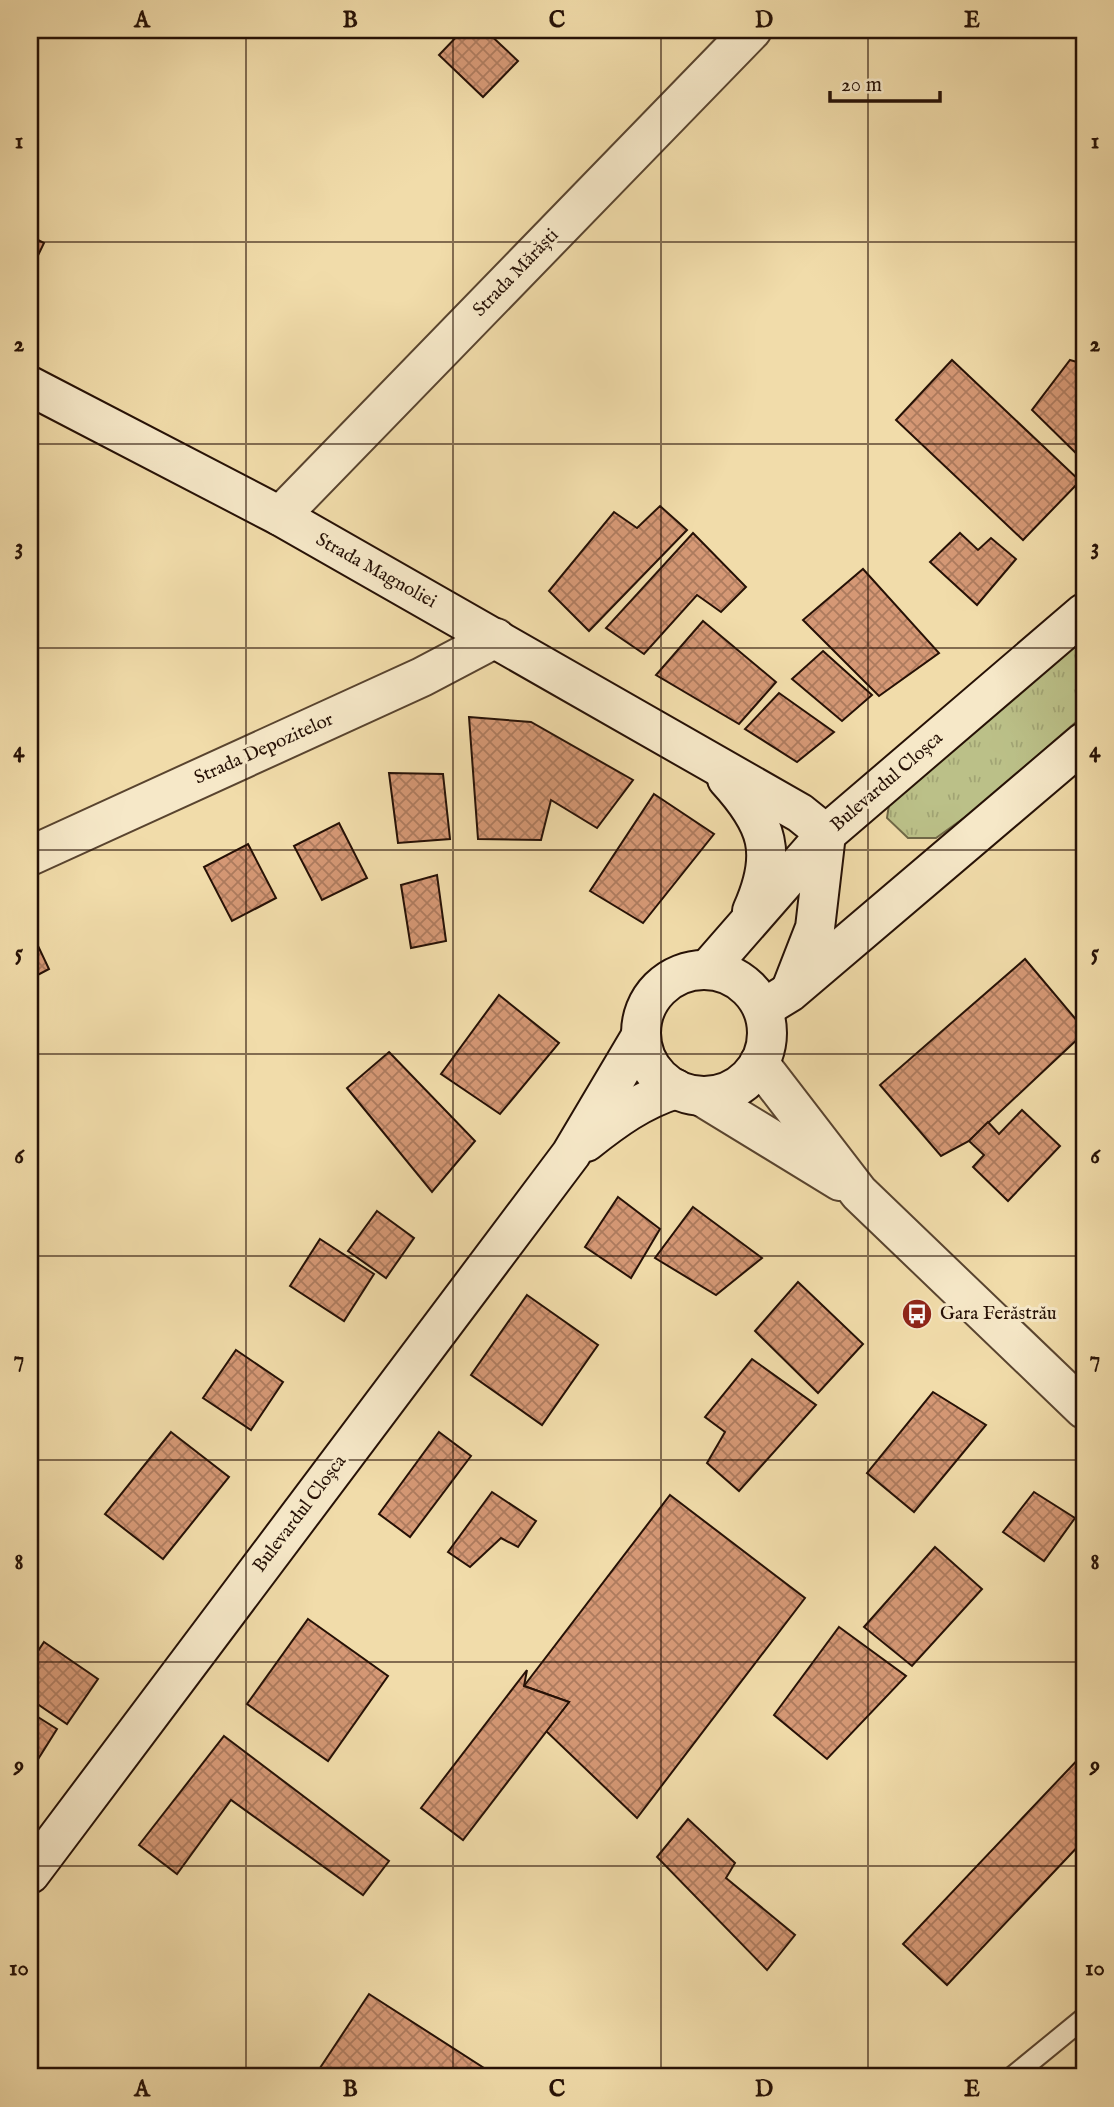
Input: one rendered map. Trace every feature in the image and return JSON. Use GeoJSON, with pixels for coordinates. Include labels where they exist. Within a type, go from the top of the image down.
{"type":"FeatureCollection","features":[{"type":"Feature","properties":{"kind":"main road","name":"Strada Mărăști"},"geometry":{"type":"LineString","coordinates":[[280,516],[752,30]]}},
{"type":"Feature","properties":{"kind":"main road","name":"Strada Magnoliei"},"geometry":{"type":"LineString","coordinates":[[30,386],[280,516],[800,813],[826,834]]}},
{"type":"Feature","properties":{"kind":"main road","name":"Bulevardul Cloșca"},"geometry":{"type":"LineString","coordinates":[[30,1874],[571,1154],[641,1036],[643,1014],[652,995],[668,981],[687,971],[708,969],[826,834],[1084,613]]}},
{"type":"Feature","properties":{"kind":"main road","name":"Strada Depozitelor"},"geometry":{"type":"LineString","coordinates":[[30,856],[422,677],[496,638]]}},
{"type":"Feature","properties":{"kind":"main road"},"geometry":{"type":"LineString","coordinates":[[777,1000],[1084,742]]}},
{"type":"Feature","properties":{"kind":"main road","name":"Strada Magnoliei"},"geometry":{"type":"LineString","coordinates":[[717,767],[746,799],[766,838],[766,865],[762,889],[746,924]]}},
{"type":"Feature","properties":{"kind":"main road"},"geometry":{"type":"LineString","coordinates":[[826,834],[815,928],[805,958],[777,1000],[768,1029],[766,1049],[760,1063],[859,1193],[1084,1409]]}},
{"type":"Feature","properties":{"kind":"main road"},"geometry":{"type":"LineString","coordinates":[[708,969],[730,975],[748,988],[777,1000]]}},
{"type":"Feature","properties":{"kind":"main road"},"geometry":{"type":"LineString","coordinates":[[641,1036],[645,1054],[654,1070],[667,1084],[688,1092],[859,1193]]}},
{"type":"Feature","properties":{"kind":"main road","name":"Bulevardul Cloșca"},"geometry":{"type":"LineString","coordinates":[[571,1154],[626,1111],[652,1096],[688,1092],[719,1094],[735,1088],[749,1078],[760,1063]]}},
{"type":"Feature","properties":{"kind":"lane"},"geometry":{"type":"LineString","coordinates":[[1012,2077],[1084,2018]]}},
{"type":"Feature","properties":{"kind":"green space"},"geometry":{"type":"Polygon","coordinates":[[[1084,633],[1084,715],[975,810],[936,838],[908,838],[887,818],[891,791],[1084,633]]]}},
{"type":"Feature","properties":{"kind":"building"},"geometry":{"type":"Polygon","coordinates":[[[463,30],[485,30],[518,61],[483,97],[439,55],[463,30]]]}},
{"type":"Feature","properties":{"kind":"building"},"geometry":{"type":"Polygon","coordinates":[[[30,236],[44,243],[30,272],[30,236]]]}},
{"type":"Feature","properties":{"kind":"building"},"geometry":{"type":"Polygon","coordinates":[[[952,360],[1080,481],[1023,540],[896,420],[952,360]]]}},
{"type":"Feature","properties":{"kind":"building"},"geometry":{"type":"Polygon","coordinates":[[[1070,360],[1084,364],[1084,461],[1032,410],[1070,360]]]}},
{"type":"Feature","properties":{"kind":"building"},"geometry":{"type":"Polygon","coordinates":[[[660,506],[687,530],[589,631],[549,591],[614,512],[637,528],[660,506]]]}},
{"type":"Feature","properties":{"kind":"building"},"geometry":{"type":"Polygon","coordinates":[[[693,533],[746,587],[721,612],[697,595],[644,654],[606,628],[693,533]]]}},
{"type":"Feature","properties":{"kind":"building"},"geometry":{"type":"Polygon","coordinates":[[[960,533],[978,550],[991,538],[1016,559],[977,605],[930,562],[960,533]]]}},
{"type":"Feature","properties":{"kind":"building"},"geometry":{"type":"Polygon","coordinates":[[[863,569],[939,653],[879,696],[803,620],[863,569]]]}},
{"type":"Feature","properties":{"kind":"building"},"geometry":{"type":"Polygon","coordinates":[[[703,621],[776,682],[739,724],[656,675],[703,621]]]}},
{"type":"Feature","properties":{"kind":"building"},"geometry":{"type":"Polygon","coordinates":[[[823,651],[872,695],[842,721],[792,679],[823,651]]]}},
{"type":"Feature","properties":{"kind":"building"},"geometry":{"type":"Polygon","coordinates":[[[779,693],[834,732],[797,762],[745,729],[779,693]]]}},
{"type":"Feature","properties":{"kind":"building"},"geometry":{"type":"Polygon","coordinates":[[[469,717],[531,722],[633,780],[597,828],[551,800],[541,840],[478,839],[469,717]]]}},
{"type":"Feature","properties":{"kind":"building"},"geometry":{"type":"Polygon","coordinates":[[[389,773],[443,774],[450,839],[398,843],[389,773]]]}},
{"type":"Feature","properties":{"kind":"building"},"geometry":{"type":"Polygon","coordinates":[[[654,794],[714,834],[643,923],[590,891],[654,794]]]}},
{"type":"Feature","properties":{"kind":"building"},"geometry":{"type":"Polygon","coordinates":[[[339,823],[367,878],[322,900],[294,846],[339,823]]]}},
{"type":"Feature","properties":{"kind":"building"},"geometry":{"type":"Polygon","coordinates":[[[248,844],[276,898],[232,921],[204,867],[248,844]]]}},
{"type":"Feature","properties":{"kind":"building"},"geometry":{"type":"Polygon","coordinates":[[[437,875],[446,941],[411,948],[401,885],[437,875]]]}},
{"type":"Feature","properties":{"kind":"building"},"geometry":{"type":"Polygon","coordinates":[[[30,929],[49,969],[30,979],[30,929]]]}},
{"type":"Feature","properties":{"kind":"building"},"geometry":{"type":"Polygon","coordinates":[[[1025,959],[1084,1029],[1084,1033],[969,1141],[941,1156],[880,1085],[1025,959]]]}},
{"type":"Feature","properties":{"kind":"building"},"geometry":{"type":"Polygon","coordinates":[[[499,995],[559,1043],[500,1114],[441,1074],[499,995]]]}},
{"type":"Feature","properties":{"kind":"building"},"geometry":{"type":"Polygon","coordinates":[[[389,1052],[475,1141],[432,1192],[347,1088],[389,1052]]]}},
{"type":"Feature","properties":{"kind":"building"},"geometry":{"type":"Polygon","coordinates":[[[1022,1110],[1060,1146],[1008,1201],[973,1167],[984,1155],[969,1141],[988,1122],[999,1134],[1022,1110]]]}},
{"type":"Feature","properties":{"kind":"building"},"geometry":{"type":"Polygon","coordinates":[[[618,1197],[660,1229],[631,1278],[585,1247],[618,1197]]]}},
{"type":"Feature","properties":{"kind":"building"},"geometry":{"type":"Polygon","coordinates":[[[693,1207],[762,1258],[716,1295],[655,1258],[693,1207]]]}},
{"type":"Feature","properties":{"kind":"building"},"geometry":{"type":"Polygon","coordinates":[[[377,1211],[414,1238],[386,1278],[348,1251],[377,1211]]]}},
{"type":"Feature","properties":{"kind":"building"},"geometry":{"type":"Polygon","coordinates":[[[320,1239],[374,1274],[344,1321],[290,1286],[320,1239]]]}},
{"type":"Feature","properties":{"kind":"building"},"geometry":{"type":"Polygon","coordinates":[[[798,1282],[863,1344],[818,1393],[755,1331],[798,1282]]]}},
{"type":"Feature","properties":{"kind":"building"},"geometry":{"type":"Polygon","coordinates":[[[527,1295],[598,1345],[542,1425],[471,1375],[527,1295]]]}},
{"type":"Feature","properties":{"kind":"building"},"geometry":{"type":"Polygon","coordinates":[[[236,1350],[283,1382],[251,1430],[203,1398],[236,1350]]]}},
{"type":"Feature","properties":{"kind":"building"},"geometry":{"type":"Polygon","coordinates":[[[752,1359],[816,1405],[739,1491],[707,1463],[725,1432],[705,1417],[752,1359]]]}},
{"type":"Feature","properties":{"kind":"building"},"geometry":{"type":"Polygon","coordinates":[[[933,1392],[986,1425],[914,1512],[867,1473],[933,1392]]]}},
{"type":"Feature","properties":{"kind":"building"},"geometry":{"type":"Polygon","coordinates":[[[171,1432],[229,1477],[163,1559],[105,1514],[171,1432]]]}},
{"type":"Feature","properties":{"kind":"building"},"geometry":{"type":"Polygon","coordinates":[[[439,1432],[471,1456],[410,1537],[379,1514],[439,1432]]]}},
{"type":"Feature","properties":{"kind":"building"},"geometry":{"type":"Polygon","coordinates":[[[492,1492],[536,1521],[518,1547],[501,1538],[470,1567],[448,1552],[492,1492]]]}},
{"type":"Feature","properties":{"kind":"building"},"geometry":{"type":"Polygon","coordinates":[[[1034,1492],[1075,1518],[1044,1561],[1003,1532],[1034,1492]]]}},
{"type":"Feature","properties":{"kind":"building"},"geometry":{"type":"Polygon","coordinates":[[[670,1495],[805,1598],[637,1818],[546,1731],[569,1702],[524,1686],[670,1495]]]}},
{"type":"Feature","properties":{"kind":"building"},"geometry":{"type":"Polygon","coordinates":[[[935,1547],[982,1589],[912,1666],[864,1627],[935,1547]]]}},
{"type":"Feature","properties":{"kind":"building"},"geometry":{"type":"Polygon","coordinates":[[[308,1619],[388,1676],[328,1761],[247,1704],[308,1619]]]}},
{"type":"Feature","properties":{"kind":"building"},"geometry":{"type":"Polygon","coordinates":[[[839,1627],[906,1676],[827,1759],[774,1715],[839,1627]]]}},
{"type":"Feature","properties":{"kind":"building"},"geometry":{"type":"Polygon","coordinates":[[[44,1642],[98,1679],[67,1724],[30,1699],[30,1663],[44,1642]]]}},
{"type":"Feature","properties":{"kind":"building"},"geometry":{"type":"Polygon","coordinates":[[[527,1670],[524,1686],[569,1702],[463,1840],[421,1808],[527,1670]]]}},
{"type":"Feature","properties":{"kind":"building"},"geometry":{"type":"Polygon","coordinates":[[[30,1712],[57,1729],[30,1772],[30,1712]]]}},
{"type":"Feature","properties":{"kind":"building"},"geometry":{"type":"Polygon","coordinates":[[[224,1736],[389,1861],[363,1895],[231,1800],[177,1874],[139,1845],[224,1736]]]}},
{"type":"Feature","properties":{"kind":"building"},"geometry":{"type":"Polygon","coordinates":[[[1084,1753],[1084,1840],[947,1985],[903,1944],[1084,1753]]]}},
{"type":"Feature","properties":{"kind":"building"},"geometry":{"type":"Polygon","coordinates":[[[688,1819],[735,1863],[726,1878],[795,1935],[767,1970],[657,1857],[688,1819]]]}},
{"type":"Feature","properties":{"kind":"building"},"geometry":{"type":"Polygon","coordinates":[[[369,1994],[498,2077],[314,2077],[369,1994]]]}},
{"type":"Feature","properties":{"kind":"place","name":"Gara Ferăstrău"},"geometry":{"type":"Point","coordinates":[917,1314]}}]}
